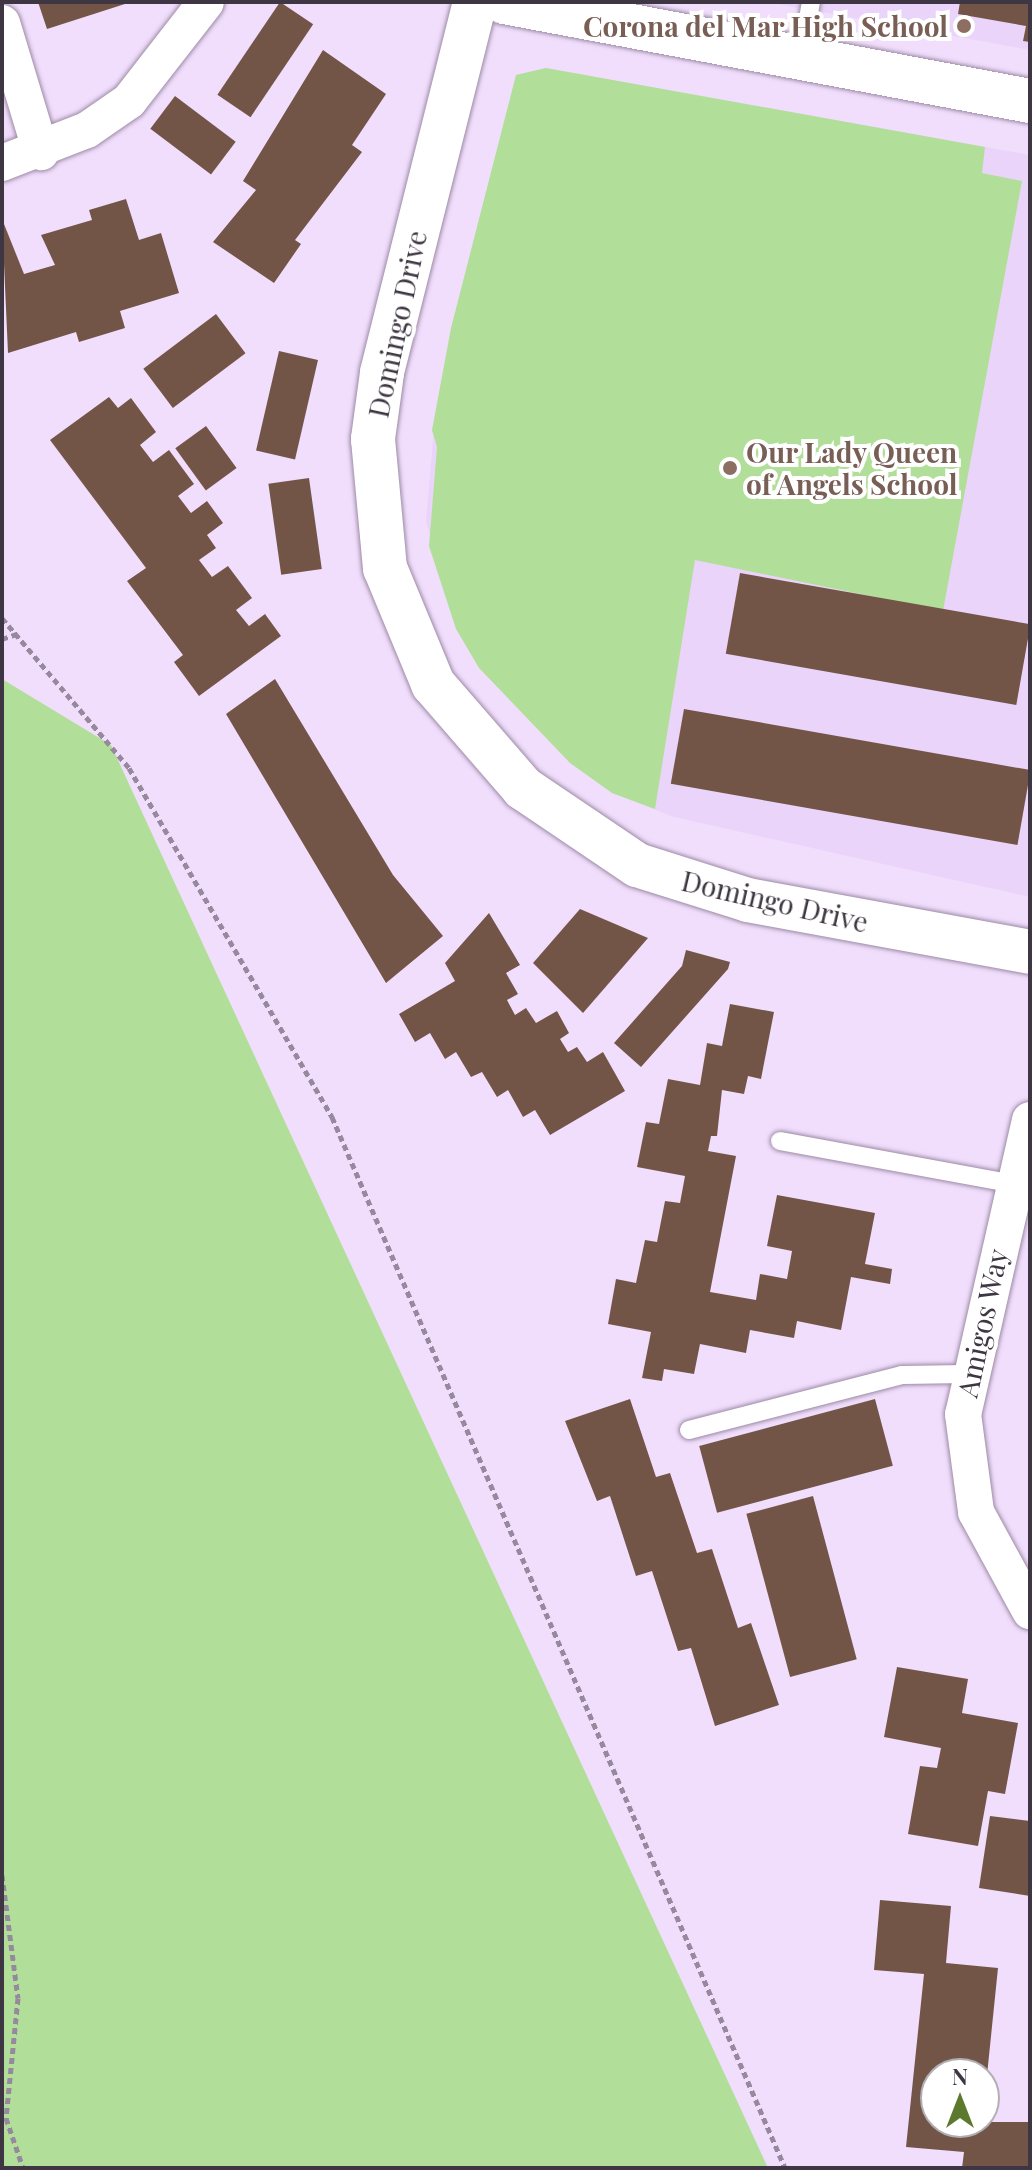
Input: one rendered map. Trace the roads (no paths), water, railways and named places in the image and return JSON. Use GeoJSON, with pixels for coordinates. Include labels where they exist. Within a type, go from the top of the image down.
{"type":"FeatureCollection","features":[{"type":"Feature","properties":{"kind":"street"},"geometry":{"type":"LineString","coordinates":[[2,163],[41,152],[129,101],[206,2]]}},
{"type":"Feature","properties":{"kind":"street","name":"Domingo Drive"},"geometry":{"type":"LineString","coordinates":[[475,2],[382,373],[373,439],[385,568],[433,684],[523,788],[637,865],[748,900],[1030,952]]}},
{"type":"Feature","properties":{"kind":"street"},"geometry":{"type":"LineString","coordinates":[[504,2],[1030,101]]}},
{"type":"Feature","properties":{"kind":"street"},"geometry":{"type":"LineString","coordinates":[[2,23],[41,152]]}},
{"type":"Feature","properties":{"kind":"street","name":"Amigos Way"},"geometry":{"type":"LineString","coordinates":[[1030,1120],[966,1374],[963,1414],[976,1512],[1030,1611]]}},
{"type":"Feature","properties":{"kind":"lane"},"geometry":{"type":"LineString","coordinates":[[801,58],[811,2]]}},
{"type":"Feature","properties":{"kind":"lane"},"geometry":{"type":"LineString","coordinates":[[780,1141],[1015,1184]]}},
{"type":"Feature","properties":{"kind":"lane"},"geometry":{"type":"LineString","coordinates":[[689,1430],[902,1375],[966,1374]]}},
{"type":"Feature","properties":{"kind":"place","name":"Corona del Mar High School"},"geometry":{"type":"Point","coordinates":[964,26]}},
{"type":"Feature","properties":{"kind":"place","name":"Our Lady Queen of Angels School"},"geometry":{"type":"Point","coordinates":[730,468]}}]}
